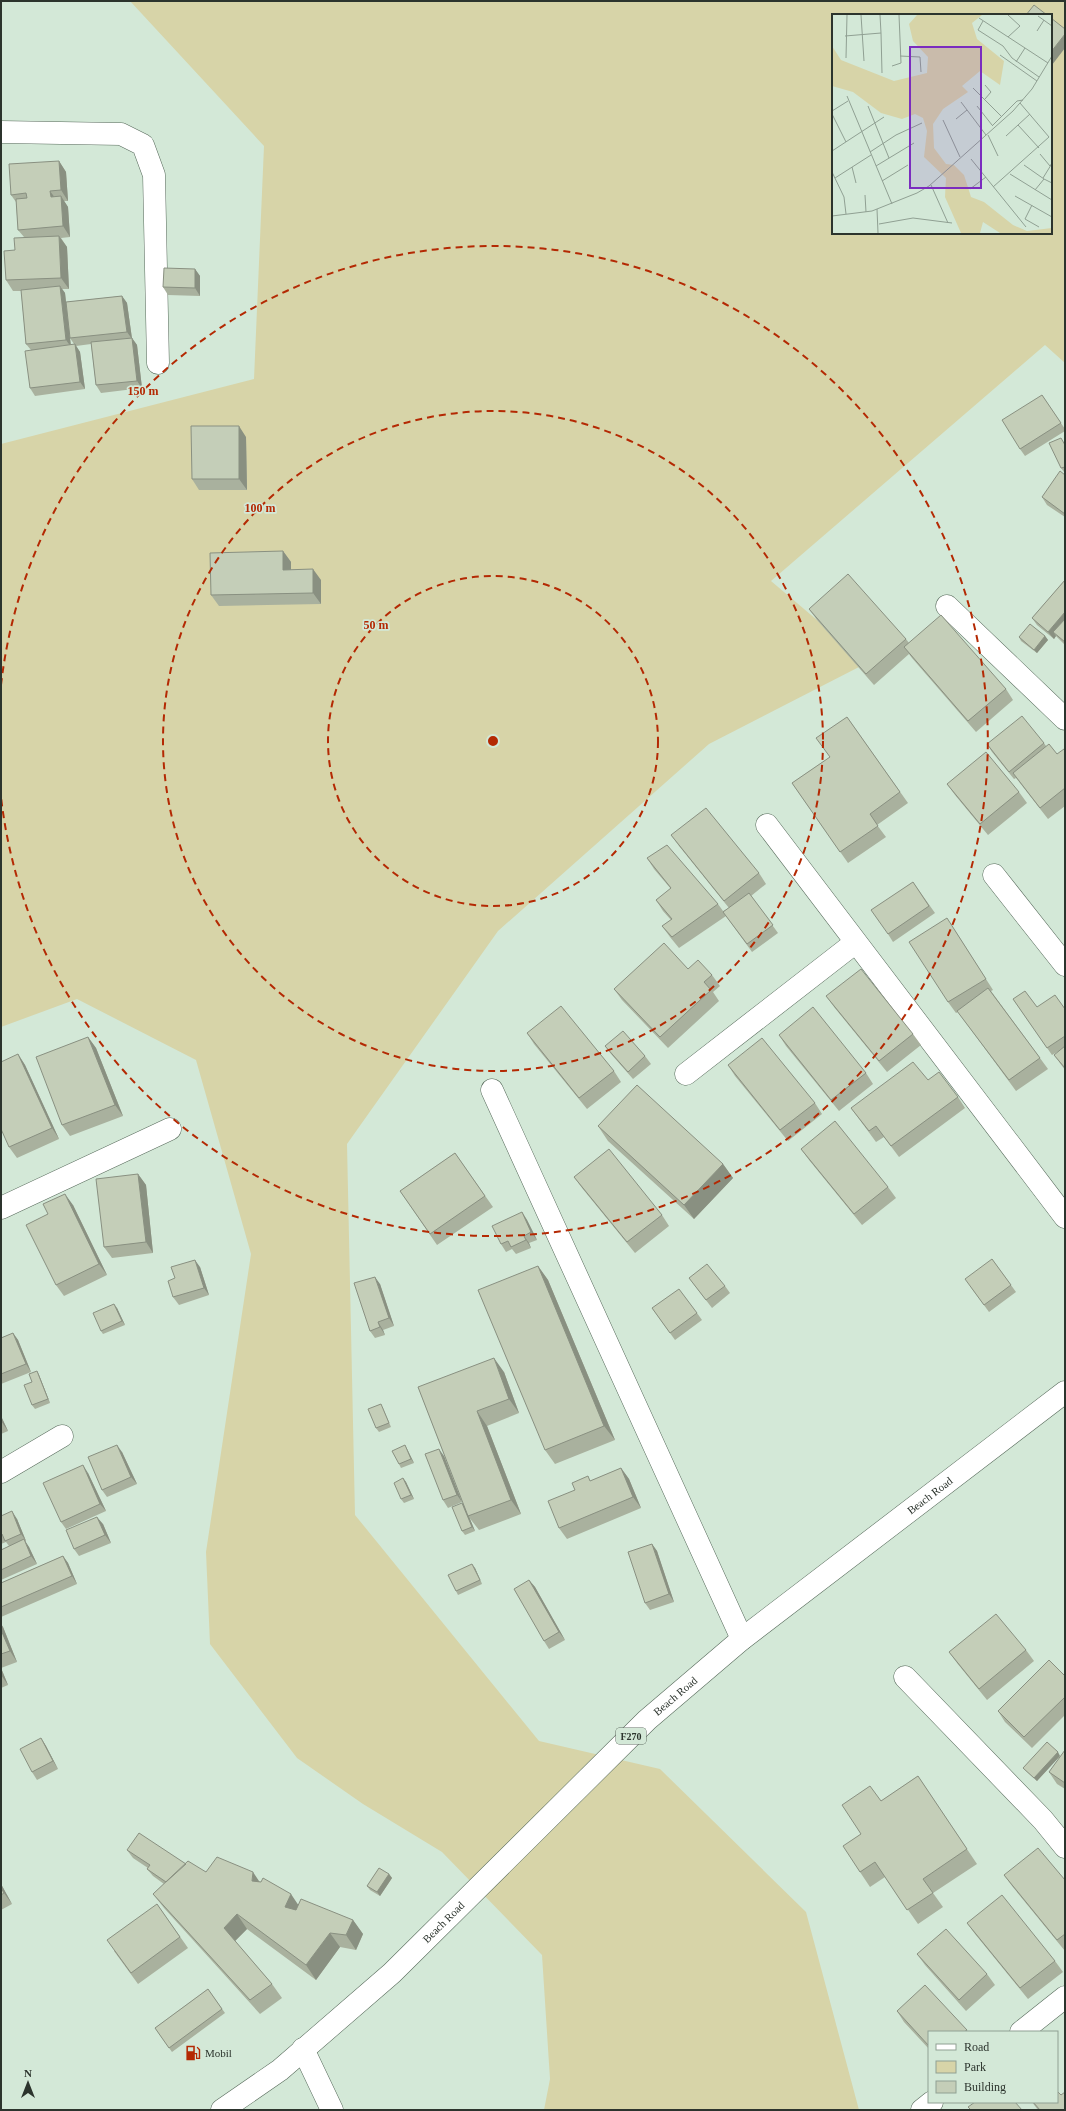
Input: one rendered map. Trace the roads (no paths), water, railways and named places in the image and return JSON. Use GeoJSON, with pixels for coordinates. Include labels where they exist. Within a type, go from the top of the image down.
{"type":"FeatureCollection","features":[{"type":"Feature","properties":{"kind":"street"},"geometry":{"type":"LineString","coordinates":[[1,132],[121,134],[143,145],[154,175],[158,363]]}},
{"type":"Feature","properties":{"kind":"street"},"geometry":{"type":"LineString","coordinates":[[947,606],[1065,719]]}},
{"type":"Feature","properties":{"kind":"street"},"geometry":{"type":"LineString","coordinates":[[767,825],[1065,1217]]}},
{"type":"Feature","properties":{"kind":"street"},"geometry":{"type":"LineString","coordinates":[[994,875],[1065,965]]}},
{"type":"Feature","properties":{"kind":"street"},"geometry":{"type":"LineString","coordinates":[[686,1074],[856,942]]}},
{"type":"Feature","properties":{"kind":"street"},"geometry":{"type":"LineString","coordinates":[[492,1090],[742,1640]]}},
{"type":"Feature","properties":{"kind":"street"},"geometry":{"type":"LineString","coordinates":[[1,1208],[170,1129]]}},
{"type":"Feature","properties":{"kind":"street","name":"Beach Road"},"geometry":{"type":"LineString","coordinates":[[222,2110],[280,2070],[392,1973],[647,1720],[742,1640],[1065,1392]]}},
{"type":"Feature","properties":{"kind":"street"},"geometry":{"type":"LineString","coordinates":[[1,1472],[62,1436]]}},
{"type":"Feature","properties":{"kind":"street"},"geometry":{"type":"LineString","coordinates":[[906,1677],[1043,1820],[1065,1847]]}},
{"type":"Feature","properties":{"kind":"street"},"geometry":{"type":"LineString","coordinates":[[1022,2031],[1065,1997]]}},
{"type":"Feature","properties":{"kind":"street"},"geometry":{"type":"LineString","coordinates":[[303,2049],[332,2110]]}},
{"type":"Feature","properties":{"kind":"street"},"geometry":{"type":"LineString","coordinates":[[922,2110],[931,2103]]}},
{"type":"Feature","properties":{"kind":"place","name":"Mobil"},"geometry":{"type":"Point","coordinates":[193,2053]}}]}
